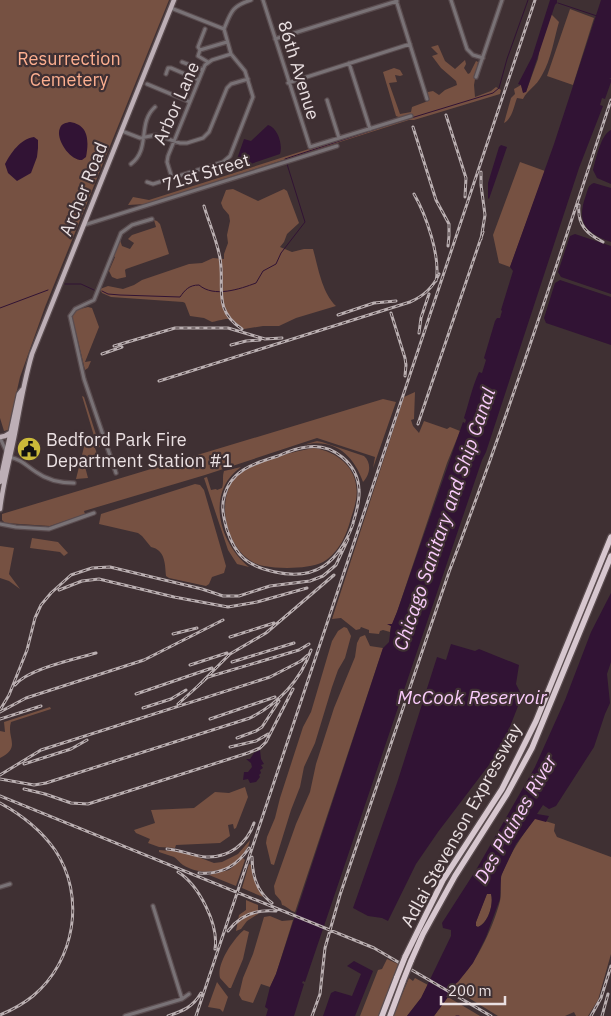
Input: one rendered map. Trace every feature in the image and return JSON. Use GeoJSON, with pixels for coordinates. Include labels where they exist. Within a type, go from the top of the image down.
{"type":"FeatureCollection","features":[{"type":"Feature","properties":{"kind":"highway","name":"Adlai Stevenson Expressway"},"geometry":{"type":"LineString","coordinates":[[382,1016],[405,957],[443,880],[502,789],[536,721],[611,537]]}},
{"type":"Feature","properties":{"kind":"highway","name":"Adlai Stevenson Expressway"},"geometry":{"type":"LineString","coordinates":[[390,1016],[423,934],[454,876],[507,794],[532,748],[611,556]]}},
{"type":"Feature","properties":{"kind":"main road","name":"Archer Road"},"geometry":{"type":"LineString","coordinates":[[0,509],[10,433],[19,394],[22,390],[40,334],[174,0]]}},
{"type":"Feature","properties":{"kind":"main road","name":"Archer Road"},"geometry":{"type":"LineString","coordinates":[[0,482],[2,463],[8,454],[23,395],[22,390]]}},
{"type":"Feature","properties":{"kind":"main road"},"geometry":{"type":"LineString","coordinates":[[0,437],[10,433]]}},
{"type":"Feature","properties":{"kind":"street"},"geometry":{"type":"LineString","coordinates":[[147,182],[153,184],[230,158],[253,95],[244,67],[231,54],[224,29],[234,8],[241,3],[251,0]]}},
{"type":"Feature","properties":{"kind":"street","name":"86th Avenue"},"geometry":{"type":"LineString","coordinates":[[263,0],[310,147],[340,138]]}},
{"type":"Feature","properties":{"kind":"street"},"geometry":{"type":"LineString","coordinates":[[451,0],[466,48],[473,55],[483,58]]}},
{"type":"Feature","properties":{"kind":"street"},"geometry":{"type":"LineString","coordinates":[[476,77],[502,0]]}},
{"type":"Feature","properties":{"kind":"street"},"geometry":{"type":"LineString","coordinates":[[276,40],[396,1],[427,99]]}},
{"type":"Feature","properties":{"kind":"street"},"geometry":{"type":"LineString","coordinates":[[170,8],[224,29]]}},
{"type":"Feature","properties":{"kind":"street"},"geometry":{"type":"LineString","coordinates":[[205,29],[198,47],[200,50],[198,56],[208,62]]}},
{"type":"Feature","properties":{"kind":"street"},"geometry":{"type":"LineString","coordinates":[[200,50],[227,42]]}},
{"type":"Feature","properties":{"kind":"street"},"geometry":{"type":"LineString","coordinates":[[288,82],[410,44]]}},
{"type":"Feature","properties":{"kind":"street","name":"Arbor Lane"},"geometry":{"type":"LineString","coordinates":[[172,178],[167,160],[202,70],[208,62],[231,54]]}},
{"type":"Feature","properties":{"kind":"street"},"geometry":{"type":"LineString","coordinates":[[182,62],[202,70]]}},
{"type":"Feature","properties":{"kind":"street"},"geometry":{"type":"LineString","coordinates":[[349,63],[370,129]]}},
{"type":"Feature","properties":{"kind":"street"},"geometry":{"type":"LineString","coordinates":[[166,74],[168,68],[171,68],[198,80]]}},
{"type":"Feature","properties":{"kind":"street"},"geometry":{"type":"LineString","coordinates":[[120,131],[136,137],[156,135],[180,143],[187,143],[206,136],[227,88],[248,79]]}},
{"type":"Feature","properties":{"kind":"street"},"geometry":{"type":"LineString","coordinates":[[148,84],[190,102]]}},
{"type":"Feature","properties":{"kind":"street"},"geometry":{"type":"LineString","coordinates":[[327,100],[340,138],[411,116]]}},
{"type":"Feature","properties":{"kind":"street"},"geometry":{"type":"LineString","coordinates":[[131,164],[137,159],[144,141],[144,126],[155,107]]}},
{"type":"Feature","properties":{"kind":"street","name":"71st Street"},"geometry":{"type":"LineString","coordinates":[[84,225],[337,146]]}},
{"type":"Feature","properties":{"kind":"street"},"geometry":{"type":"LineString","coordinates":[[116,473],[84,379],[70,316],[75,309],[94,300],[121,233],[132,225],[152,219]]}},
{"type":"Feature","properties":{"kind":"street"},"geometry":{"type":"LineString","coordinates":[[0,437],[8,454],[22,460],[38,473],[62,482],[74,483]]}},
{"type":"Feature","properties":{"kind":"street"},"geometry":{"type":"LineString","coordinates":[[0,524],[49,529],[94,513]]}},
{"type":"Feature","properties":{"kind":"street"},"geometry":{"type":"LineString","coordinates":[[0,887],[10,884]]}},
{"type":"Feature","properties":{"kind":"street"},"geometry":{"type":"LineString","coordinates":[[153,906],[182,998]]}},
{"type":"Feature","properties":{"kind":"street"},"geometry":{"type":"LineString","coordinates":[[125,1016],[190,994]]}},
{"type":"Feature","properties":{"kind":"green space","name":"Resurrection Cemetery"},"geometry":{"type":"Polygon","coordinates":[[[0,0],[169,0],[45,307],[20,377],[8,430],[4,431],[0,418],[0,0]]]}},
{"type":"Feature","properties":{"kind":"green space"},"geometry":{"type":"Polygon","coordinates":[[[570,9],[594,18],[573,85],[547,76],[570,9]]]}},
{"type":"Feature","properties":{"kind":"green space"},"geometry":{"type":"Polygon","coordinates":[[[551,14],[559,22],[545,69],[540,79],[523,99],[517,98],[511,115],[504,123],[511,98],[515,94],[514,89],[521,85],[523,92],[526,92],[551,14]]]}},
{"type":"Feature","properties":{"kind":"green space"},"geometry":{"type":"Polygon","coordinates":[[[438,45],[445,61],[455,69],[465,60],[464,68],[468,74],[476,61],[478,62],[474,85],[475,97],[496,87],[501,90],[500,94],[409,120],[145,204],[128,205],[133,197],[149,200],[400,120],[401,118],[396,116],[383,72],[394,68],[400,70],[403,75],[395,75],[397,82],[389,83],[400,114],[411,112],[412,107],[428,101],[428,92],[433,91],[439,95],[457,85],[456,81],[441,68],[432,56],[438,54],[431,47],[438,45]]]}},
{"type":"Feature","properties":{"kind":"green space"},"geometry":{"type":"Polygon","coordinates":[[[520,162],[545,171],[510,267],[499,263],[493,235],[520,162]]]}},
{"type":"Feature","properties":{"kind":"green space"},"geometry":{"type":"Polygon","coordinates":[[[233,189],[258,201],[284,189],[287,191],[299,223],[287,234],[280,247],[292,252],[313,249],[324,287],[331,301],[336,306],[296,318],[279,326],[244,329],[229,319],[212,322],[204,318],[190,316],[183,302],[111,297],[102,293],[100,289],[108,286],[123,289],[142,280],[189,264],[202,263],[213,258],[224,259],[230,221],[229,215],[221,203],[226,190],[233,189]]]}},
{"type":"Feature","properties":{"kind":"green space"},"geometry":{"type":"Polygon","coordinates":[[[154,220],[160,224],[169,254],[126,269],[126,277],[117,279],[112,277],[109,271],[120,240],[122,246],[130,249],[134,243],[128,239],[132,235],[156,227],[154,220]]]}},
{"type":"Feature","properties":{"kind":"green space"},"geometry":{"type":"Polygon","coordinates":[[[92,308],[99,327],[85,362],[91,361],[85,370],[72,316],[76,310],[92,308]]]}},
{"type":"Feature","properties":{"kind":"green space"},"geometry":{"type":"Polygon","coordinates":[[[415,392],[414,419],[411,420],[419,433],[424,421],[447,429],[450,427],[460,431],[447,463],[397,612],[392,625],[388,624],[391,626],[390,632],[383,630],[379,634],[369,633],[369,630],[361,627],[356,630],[341,618],[332,619],[404,397],[415,392]]]}},
{"type":"Feature","properties":{"kind":"green space"},"geometry":{"type":"Polygon","coordinates":[[[82,396],[84,397],[100,447],[95,448],[97,454],[83,459],[88,478],[76,479],[86,439],[94,436],[82,396]]]}},
{"type":"Feature","properties":{"kind":"green space"},"geometry":{"type":"Polygon","coordinates":[[[383,399],[396,402],[373,468],[375,457],[317,438],[205,475],[84,511],[85,514],[50,526],[5,523],[2,520],[2,514],[383,399]]]}},
{"type":"Feature","properties":{"kind":"green space"},"geometry":{"type":"Polygon","coordinates":[[[317,441],[364,456],[367,459],[369,469],[363,482],[354,463],[341,450],[324,444],[303,445],[317,441]]]}},
{"type":"Feature","properties":{"kind":"green space"},"geometry":{"type":"Polygon","coordinates":[[[314,448],[323,450],[340,459],[352,472],[355,480],[357,490],[356,502],[342,543],[329,558],[310,566],[278,568],[264,566],[251,561],[233,541],[228,527],[225,512],[226,498],[231,485],[239,474],[254,465],[286,454],[314,448]]]}},
{"type":"Feature","properties":{"kind":"green space"},"geometry":{"type":"Polygon","coordinates":[[[241,467],[230,477],[223,490],[220,503],[220,517],[230,545],[249,567],[237,564],[228,550],[204,478],[207,477],[211,490],[217,490],[222,488],[224,471],[241,467]]]}},
{"type":"Feature","properties":{"kind":"green space"},"geometry":{"type":"Polygon","coordinates":[[[195,484],[200,485],[204,490],[226,566],[224,573],[212,577],[206,586],[166,576],[165,562],[162,554],[151,547],[138,533],[99,524],[101,514],[195,484]]]}},
{"type":"Feature","properties":{"kind":"green space"},"geometry":{"type":"Polygon","coordinates":[[[32,538],[58,542],[68,553],[64,556],[60,552],[30,548],[32,538]]]}},
{"type":"Feature","properties":{"kind":"green space"},"geometry":{"type":"Polygon","coordinates":[[[0,546],[14,548],[9,574],[20,589],[9,581],[0,578],[0,546]]]}},
{"type":"Feature","properties":{"kind":"green space"},"geometry":{"type":"Polygon","coordinates":[[[344,627],[347,628],[351,636],[345,658],[338,670],[315,743],[304,767],[300,787],[274,865],[271,864],[266,843],[267,837],[275,818],[303,727],[311,712],[332,641],[338,631],[344,627]]]}},
{"type":"Feature","properties":{"kind":"green space"},"geometry":{"type":"Polygon","coordinates":[[[365,635],[370,646],[383,648],[295,912],[282,905],[275,894],[274,886],[296,824],[310,792],[316,764],[334,708],[355,657],[357,643],[360,637],[365,635]]]}},
{"type":"Feature","properties":{"kind":"green space"},"geometry":{"type":"Polygon","coordinates":[[[50,707],[51,709],[11,722],[12,746],[7,754],[0,758],[0,731],[5,732],[4,722],[50,707]]]}},
{"type":"Feature","properties":{"kind":"green space"},"geometry":{"type":"Polygon","coordinates":[[[245,787],[248,797],[236,828],[234,829],[233,824],[228,825],[230,836],[220,843],[176,845],[175,848],[159,847],[148,843],[150,839],[136,833],[134,830],[155,823],[151,810],[194,808],[215,792],[229,793],[245,787]]]}},
{"type":"Feature","properties":{"kind":"green space"},"geometry":{"type":"Polygon","coordinates":[[[535,818],[555,824],[554,831],[557,837],[611,857],[611,954],[598,1000],[588,1016],[576,1016],[574,1012],[565,1016],[498,1016],[451,987],[459,980],[475,959],[487,936],[500,901],[502,874],[505,866],[535,818]]]}},
{"type":"Feature","properties":{"kind":"green space"},"geometry":{"type":"Polygon","coordinates":[[[250,840],[241,857],[229,867],[214,871],[197,871],[183,865],[174,857],[159,852],[159,850],[185,852],[214,863],[222,862],[238,854],[250,840]]]}},
{"type":"Feature","properties":{"kind":"green space"},"geometry":{"type":"Polygon","coordinates":[[[243,858],[245,860],[236,886],[209,875],[229,870],[243,858]]]}},
{"type":"Feature","properties":{"kind":"green space"},"geometry":{"type":"Polygon","coordinates":[[[249,864],[251,865],[253,878],[263,897],[242,888],[249,864]]]}},
{"type":"Feature","properties":{"kind":"green space"},"geometry":{"type":"Polygon","coordinates":[[[487,893],[491,894],[491,908],[485,922],[478,927],[476,922],[487,893]]]}},
{"type":"Feature","properties":{"kind":"green space"},"geometry":{"type":"Polygon","coordinates":[[[246,900],[258,905],[258,914],[236,931],[239,915],[246,910],[246,900]]]}},
{"type":"Feature","properties":{"kind":"green space"},"geometry":{"type":"Polygon","coordinates":[[[270,916],[282,921],[293,920],[270,987],[261,984],[253,1003],[242,1000],[239,995],[264,917],[270,916]]]}},
{"type":"Feature","properties":{"kind":"green space"},"geometry":{"type":"Polygon","coordinates":[[[244,930],[249,932],[243,959],[231,988],[229,988],[220,978],[219,972],[223,959],[231,945],[244,930]]]}},
{"type":"Feature","properties":{"kind":"green space"},"geometry":{"type":"Polygon","coordinates":[[[387,959],[398,964],[379,1016],[360,1016],[378,970],[382,969],[387,959]]]}},
{"type":"Feature","properties":{"kind":"green space"},"geometry":{"type":"Polygon","coordinates":[[[409,978],[413,981],[415,978],[428,985],[407,1016],[393,1016],[409,978]]]}},
{"type":"Feature","properties":{"kind":"green space"},"geometry":{"type":"Polygon","coordinates":[[[217,982],[228,997],[223,1012],[220,1009],[208,1007],[217,982]]]}},
{"type":"Feature","properties":{"kind":"green space"},"geometry":{"type":"Polygon","coordinates":[[[448,997],[480,1016],[434,1016],[448,997]]]}},
{"type":"Feature","properties":{"kind":"water"},"geometry":{"type":"Polygon","coordinates":[[[550,0],[557,0],[557,3],[526,92],[523,93],[521,85],[518,84],[532,57],[550,0]]]}},
{"type":"Feature","properties":{"kind":"water","name":"Chicago Sanitary and Ship Canal"},"geometry":{"type":"Polygon","coordinates":[[[601,0],[611,0],[611,78],[609,79],[611,79],[611,82],[605,99],[602,98],[600,105],[603,106],[579,168],[486,452],[305,982],[303,981],[302,983],[304,984],[294,1016],[266,1016],[268,1009],[265,1007],[270,987],[276,974],[383,648],[389,642],[391,626],[387,624],[392,624],[397,612],[463,422],[465,423],[466,420],[464,418],[474,383],[479,372],[482,373],[486,360],[484,358],[495,321],[497,318],[500,318],[513,271],[510,267],[554,144],[601,0]]]}},
{"type":"Feature","properties":{"kind":"water"},"geometry":{"type":"Polygon","coordinates":[[[70,122],[81,126],[86,135],[86,157],[82,160],[68,153],[61,143],[59,132],[61,126],[70,122]]]}},
{"type":"Feature","properties":{"kind":"water"},"geometry":{"type":"Polygon","coordinates":[[[268,125],[275,130],[279,137],[280,154],[233,170],[232,164],[237,159],[244,139],[251,141],[268,125]]]}},
{"type":"Feature","properties":{"kind":"water"},"geometry":{"type":"Polygon","coordinates":[[[611,130],[611,184],[597,178],[593,170],[604,136],[611,130]]]}},
{"type":"Feature","properties":{"kind":"water"},"geometry":{"type":"Polygon","coordinates":[[[34,137],[38,140],[38,148],[31,173],[17,181],[8,173],[5,164],[20,144],[34,137]]]}},
{"type":"Feature","properties":{"kind":"water"},"geometry":{"type":"Polygon","coordinates":[[[501,145],[507,147],[489,199],[488,183],[501,145]]]}},
{"type":"Feature","properties":{"kind":"water"},"geometry":{"type":"Polygon","coordinates":[[[594,183],[611,188],[611,242],[595,235],[585,225],[583,219],[583,204],[589,186],[594,183]]]}},
{"type":"Feature","properties":{"kind":"water"},"geometry":{"type":"Polygon","coordinates":[[[575,234],[611,246],[611,294],[561,277],[558,272],[570,236],[575,234]]]}},
{"type":"Feature","properties":{"kind":"water"},"geometry":{"type":"Polygon","coordinates":[[[560,280],[611,297],[611,345],[546,323],[544,318],[555,283],[560,280]]]}},
{"type":"Feature","properties":{"kind":"water","name":"Des Plaines River"},"geometry":{"type":"Polygon","coordinates":[[[611,593],[611,662],[607,674],[610,703],[594,747],[556,806],[549,809],[543,805],[537,814],[549,816],[546,822],[535,819],[516,844],[501,876],[500,899],[486,937],[473,963],[458,982],[451,987],[448,997],[434,1016],[407,1016],[421,998],[451,936],[451,930],[443,928],[442,923],[476,870],[535,767],[565,700],[591,632],[611,593]],[[487,894],[476,922],[478,927],[485,922],[489,913],[492,903],[491,894],[487,894]]]}},
{"type":"Feature","properties":{"kind":"water","name":"McCook Reservoir"},"geometry":{"type":"Polygon","coordinates":[[[451,644],[475,651],[479,649],[519,665],[516,684],[522,696],[504,742],[416,864],[388,921],[368,916],[353,908],[397,783],[437,657],[446,660],[451,644]]]}},
{"type":"Feature","properties":{"kind":"water"},"geometry":{"type":"Polygon","coordinates":[[[260,750],[261,759],[264,764],[261,765],[263,768],[260,770],[260,777],[256,782],[250,783],[248,779],[243,780],[244,772],[248,772],[252,767],[251,763],[246,759],[250,759],[254,753],[260,750]]]}},
{"type":"Feature","properties":{"kind":"water"},"geometry":{"type":"Polygon","coordinates":[[[354,961],[373,971],[355,1016],[323,1016],[331,993],[335,991],[352,996],[361,974],[347,966],[354,961]]]}},
{"type":"Feature","properties":{"kind":"waterway"},"geometry":{"type":"LineString","coordinates":[[285,159],[493,93],[499,88],[528,0]]}},
{"type":"Feature","properties":{"kind":"waterway"},"geometry":{"type":"LineString","coordinates":[[558,3],[597,16]]}},
{"type":"Feature","properties":{"kind":"waterway"},"geometry":{"type":"LineString","coordinates":[[102,291],[108,294],[120,295],[180,297],[188,288],[196,285],[219,292],[235,290],[256,283],[263,271],[276,264],[281,253],[305,222],[287,164]]}},
{"type":"Feature","properties":{"kind":"waterway"},"geometry":{"type":"LineString","coordinates":[[65,284],[81,284],[94,290]]}},
{"type":"Feature","properties":{"kind":"waterway"},"geometry":{"type":"LineString","coordinates":[[0,308],[48,290]]}},
{"type":"Feature","properties":{"kind":"railway"},"geometry":{"type":"LineString","coordinates":[[196,1016],[535,0]]}},
{"type":"Feature","properties":{"kind":"railway"},"geometry":{"type":"LineString","coordinates":[[312,1016],[320,994],[325,948],[340,895],[449,572],[533,337],[611,100]]}},
{"type":"Feature","properties":{"kind":"railway"},"geometry":{"type":"LineString","coordinates":[[446,115],[466,178],[465,197]]}},
{"type":"Feature","properties":{"kind":"railway"},"geometry":{"type":"LineString","coordinates":[[413,127],[436,200],[449,224],[448,246]]}},
{"type":"Feature","properties":{"kind":"railway"},"geometry":{"type":"LineString","coordinates":[[481,172],[485,215],[481,239]]}},
{"type":"Feature","properties":{"kind":"railway"},"geometry":{"type":"LineString","coordinates":[[414,194],[431,236],[436,260],[436,281]]}},
{"type":"Feature","properties":{"kind":"railway"},"geometry":{"type":"LineString","coordinates":[[579,205],[581,223],[584,228],[592,236],[603,242]]}},
{"type":"Feature","properties":{"kind":"railway"},"geometry":{"type":"LineString","coordinates":[[204,206],[220,258],[223,305],[227,314],[242,329]]}},
{"type":"Feature","properties":{"kind":"railway"},"geometry":{"type":"LineString","coordinates":[[418,424],[483,232]]}},
{"type":"Feature","properties":{"kind":"railway"},"geometry":{"type":"LineString","coordinates":[[159,381],[410,302],[427,291],[439,274]]}},
{"type":"Feature","properties":{"kind":"railway"},"geometry":{"type":"LineString","coordinates":[[419,333],[421,318],[429,294]]}},
{"type":"Feature","properties":{"kind":"railway"},"geometry":{"type":"LineString","coordinates":[[338,315],[374,303],[396,301]]}},
{"type":"Feature","properties":{"kind":"railway"},"geometry":{"type":"LineString","coordinates":[[391,313],[405,358],[405,376]]}},
{"type":"Feature","properties":{"kind":"railway"},"geometry":{"type":"LineString","coordinates":[[114,346],[175,328],[228,328],[265,339],[282,338]]}},
{"type":"Feature","properties":{"kind":"railway"},"geometry":{"type":"LineString","coordinates":[[231,345],[260,340]]}},
{"type":"Feature","properties":{"kind":"railway"},"geometry":{"type":"LineString","coordinates":[[102,354],[122,347]]}},
{"type":"Feature","properties":{"kind":"railway"},"geometry":{"type":"LineString","coordinates":[[353,523],[358,507],[358,481],[349,464],[335,452],[326,448],[307,447],[296,449],[252,465],[232,480],[223,501],[223,514],[227,530],[239,554],[257,567],[275,572],[303,574],[324,566],[341,549],[353,524]]}},
{"type":"Feature","properties":{"kind":"railway"},"geometry":{"type":"LineString","coordinates":[[0,710],[9,695],[27,650],[35,618],[41,605],[71,575],[92,568],[110,567],[202,589],[223,596],[239,596],[270,586],[310,581],[323,576],[336,565],[348,539]]}},
{"type":"Feature","properties":{"kind":"railway"},"geometry":{"type":"LineString","coordinates":[[198,686],[230,654],[266,633],[334,575]]}},
{"type":"Feature","properties":{"kind":"railway"},"geometry":{"type":"LineString","coordinates":[[59,590],[82,581],[99,579],[174,597],[228,607],[257,602],[307,588]]}},
{"type":"Feature","properties":{"kind":"railway"},"geometry":{"type":"LineString","coordinates":[[0,712],[26,698],[144,660],[223,620]]}},
{"type":"Feature","properties":{"kind":"railway"},"geometry":{"type":"LineString","coordinates":[[230,637],[274,623]]}},
{"type":"Feature","properties":{"kind":"railway"},"geometry":{"type":"LineString","coordinates":[[173,634],[197,628]]}},
{"type":"Feature","properties":{"kind":"railway"},"geometry":{"type":"LineString","coordinates":[[232,662],[294,643]]}},
{"type":"Feature","properties":{"kind":"railway"},"geometry":{"type":"LineString","coordinates":[[178,704],[208,677],[299,650],[309,644]]}},
{"type":"Feature","properties":{"kind":"railway"},"geometry":{"type":"LineString","coordinates":[[0,779],[34,785],[46,783],[250,718],[270,706],[287,690],[295,681],[311,650]]}},
{"type":"Feature","properties":{"kind":"railway"},"geometry":{"type":"LineString","coordinates":[[15,685],[21,679],[41,669],[96,653]]}},
{"type":"Feature","properties":{"kind":"railway"},"geometry":{"type":"LineString","coordinates":[[190,665],[227,653]]}},
{"type":"Feature","properties":{"kind":"railway"},"geometry":{"type":"LineString","coordinates":[[0,775],[41,750],[270,677],[301,661],[308,655]]}},
{"type":"Feature","properties":{"kind":"railway"},"geometry":{"type":"LineString","coordinates":[[136,694],[212,668]]}},
{"type":"Feature","properties":{"kind":"railway"},"geometry":{"type":"LineString","coordinates":[[24,789],[71,803],[88,804],[248,753],[260,748],[266,742],[293,689]]}},
{"type":"Feature","properties":{"kind":"railway"},"geometry":{"type":"LineString","coordinates":[[143,708],[171,699],[186,690]]}},
{"type":"Feature","properties":{"kind":"railway"},"geometry":{"type":"LineString","coordinates":[[210,719],[275,697]]}},
{"type":"Feature","properties":{"kind":"railway"},"geometry":{"type":"LineString","coordinates":[[237,738],[262,727],[279,701]]}},
{"type":"Feature","properties":{"kind":"railway"},"geometry":{"type":"LineString","coordinates":[[0,719],[41,706]]}},
{"type":"Feature","properties":{"kind":"railway"},"geometry":{"type":"LineString","coordinates":[[230,747],[256,741],[268,734]]}},
{"type":"Feature","properties":{"kind":"railway"},"geometry":{"type":"LineString","coordinates":[[24,764],[71,749],[87,740]]}},
{"type":"Feature","properties":{"kind":"railway"},"geometry":{"type":"LineString","coordinates":[[0,796],[374,948],[491,1016]]}},
{"type":"Feature","properties":{"kind":"railway"},"geometry":{"type":"LineString","coordinates":[[0,803],[30,824],[44,836],[55,850],[65,868],[71,887],[73,907],[67,947],[59,965],[47,982],[33,996],[17,1007],[0,1015]]}},
{"type":"Feature","properties":{"kind":"railway"},"geometry":{"type":"LineString","coordinates":[[167,849],[206,857],[222,855],[242,843],[251,831],[254,823]]}},
{"type":"Feature","properties":{"kind":"railway"},"geometry":{"type":"LineString","coordinates":[[199,873],[221,871],[228,868],[239,860],[249,848]]}},
{"type":"Feature","properties":{"kind":"railway"},"geometry":{"type":"LineString","coordinates":[[252,857],[256,883],[272,903]]}},
{"type":"Feature","properties":{"kind":"railway"},"geometry":{"type":"LineString","coordinates":[[178,872],[193,886],[206,906],[214,929],[215,949]]}},
{"type":"Feature","properties":{"kind":"railway"},"geometry":{"type":"LineString","coordinates":[[228,931],[233,925],[249,914],[262,911],[276,911]]}},
{"type":"Feature","properties":{"kind":"railway"},"geometry":{"type":"LineString","coordinates":[[591,1016],[601,998],[611,966]]}},
{"type":"Feature","properties":{"kind":"railway"},"geometry":{"type":"LineString","coordinates":[[168,1016],[187,1008],[195,1002],[201,993]]}},
{"type":"Feature","properties":{"kind":"railway"},"geometry":{"type":"LineString","coordinates":[[602,1016],[608,994]]}},
{"type":"Feature","properties":{"kind":"place","name":"Bedford Park Fire Department Station #1"},"geometry":{"type":"Point","coordinates":[29,449]}}]}
